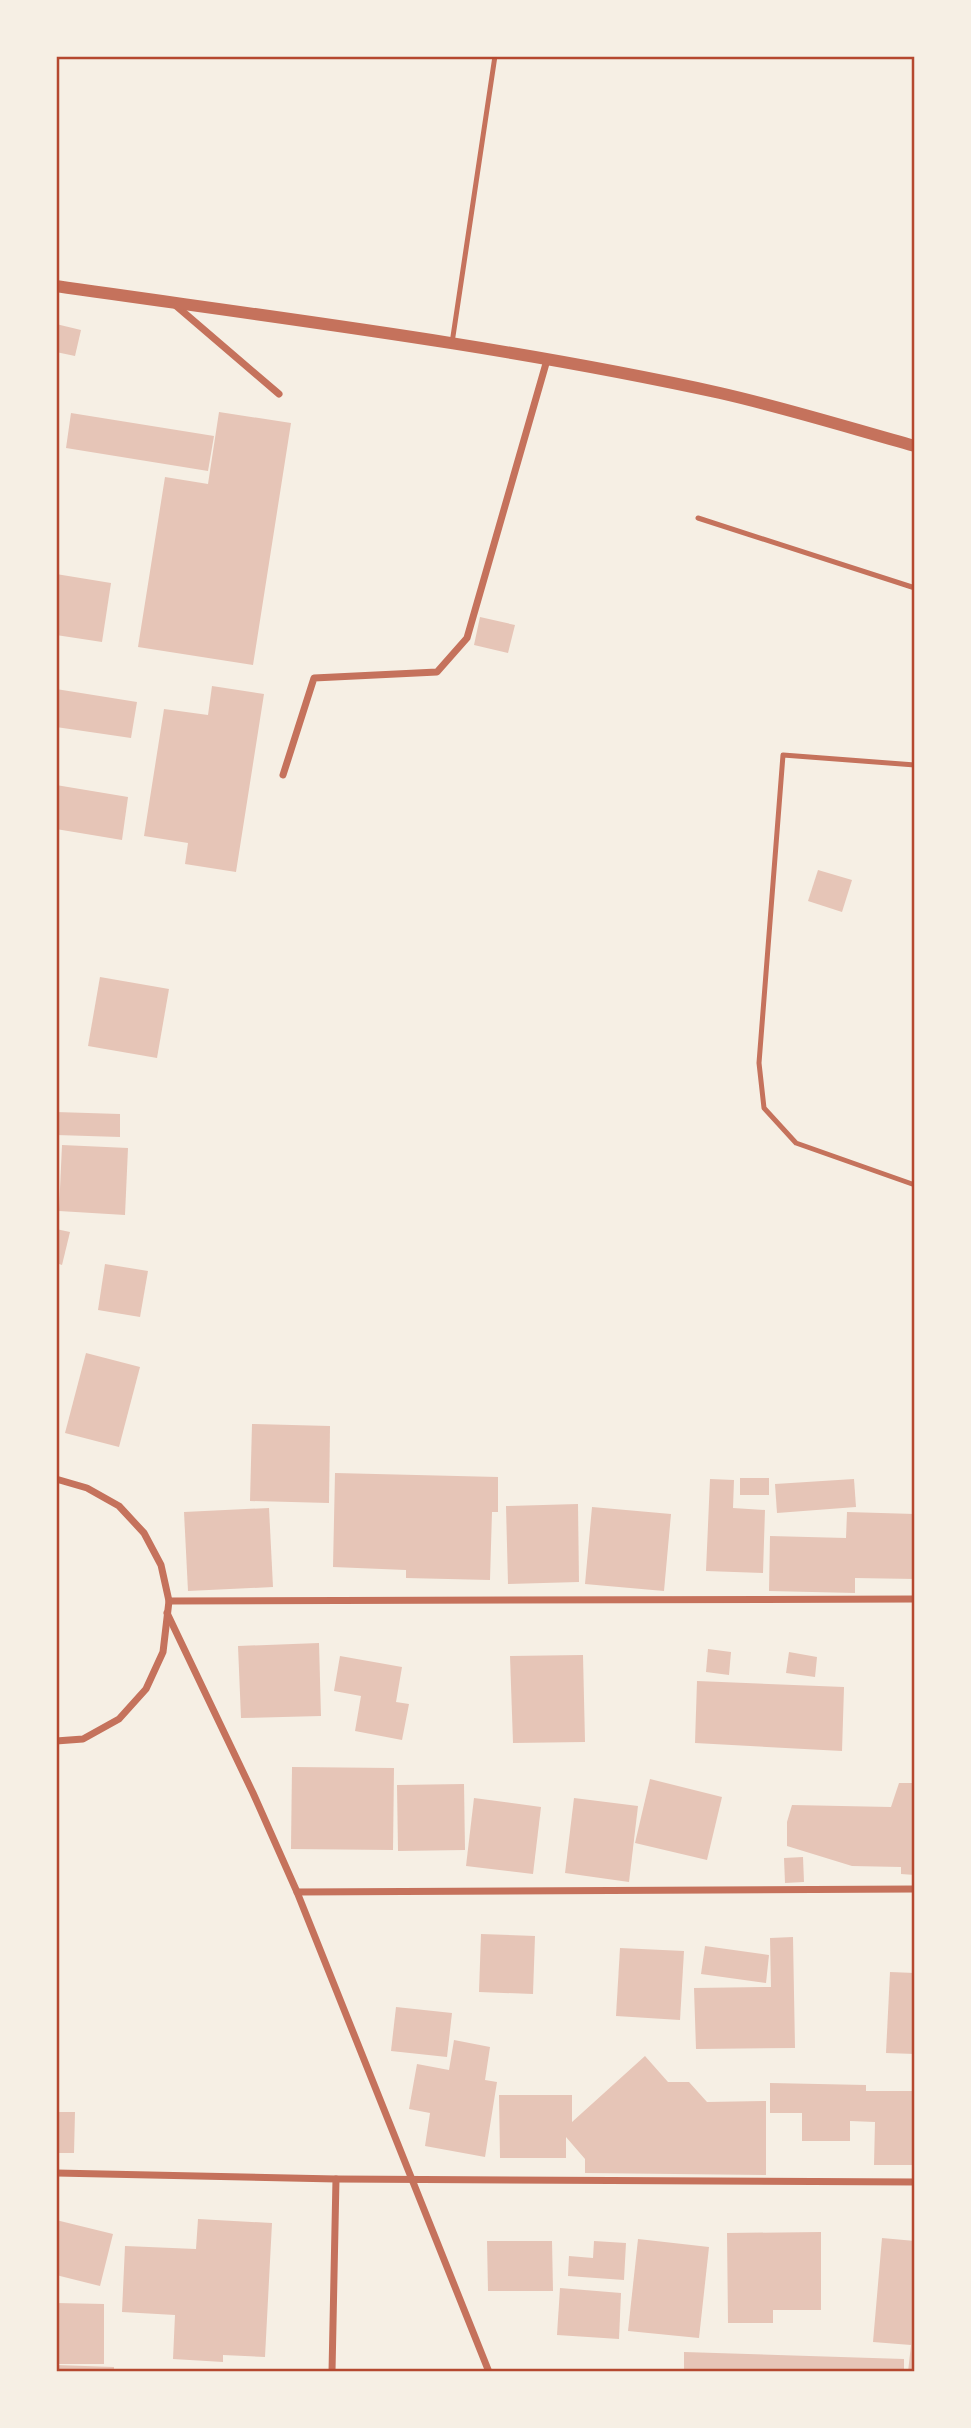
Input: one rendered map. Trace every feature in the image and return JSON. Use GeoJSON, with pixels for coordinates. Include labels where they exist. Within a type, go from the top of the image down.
{"type":"FeatureCollection","features":[{"type":"Feature","properties":{"kind":"street"},"geometry":{"type":"LineString","coordinates":[[56,286],[452,342],[722,394],[915,446]]}},
{"type":"Feature","properties":{"kind":"street"},"geometry":{"type":"LineString","coordinates":[[173,303],[279,394]]}},
{"type":"Feature","properties":{"kind":"street"},"geometry":{"type":"LineString","coordinates":[[283,775],[314,677],[437,672],[467,638],[547,360]]}},
{"type":"Feature","properties":{"kind":"street"},"geometry":{"type":"LineString","coordinates":[[56,1479],[87,1488],[119,1506],[144,1533],[160,1565],[169,1601],[163,1653],[146,1689],[119,1719],[95,1733],[83,1739],[56,1741]]}},
{"type":"Feature","properties":{"kind":"street"},"geometry":{"type":"LineString","coordinates":[[169,1601],[915,1599]]}},
{"type":"Feature","properties":{"kind":"street"},"geometry":{"type":"LineString","coordinates":[[167,1614],[297,1892],[489,2372]]}},
{"type":"Feature","properties":{"kind":"street"},"geometry":{"type":"LineString","coordinates":[[297,1892],[915,1889]]}},
{"type":"Feature","properties":{"kind":"street"},"geometry":{"type":"LineString","coordinates":[[56,2173],[337,2179],[915,2182]]}},
{"type":"Feature","properties":{"kind":"street"},"geometry":{"type":"LineString","coordinates":[[332,2372],[337,2179]]}},
{"type":"Feature","properties":{"kind":"lane"},"geometry":{"type":"LineString","coordinates":[[452,342],[495,56]]}},
{"type":"Feature","properties":{"kind":"lane"},"geometry":{"type":"LineString","coordinates":[[698,518],[915,588]]}},
{"type":"Feature","properties":{"kind":"lane"},"geometry":{"type":"LineString","coordinates":[[915,765],[783,755],[759,1063],[764,1108],[796,1143],[915,1185]]}},
{"type":"Feature","properties":{"kind":"building"},"geometry":{"type":"Polygon","coordinates":[[[56,324],[81,330],[75,356],[56,352],[56,324]]]}},
{"type":"Feature","properties":{"kind":"building"},"geometry":{"type":"Polygon","coordinates":[[[219,412],[291,423],[253,665],[138,647],[165,477],[208,484],[219,412]]]}},
{"type":"Feature","properties":{"kind":"building"},"geometry":{"type":"Polygon","coordinates":[[[71,413],[214,436],[208,471],[66,448],[71,413]]]}},
{"type":"Feature","properties":{"kind":"building"},"geometry":{"type":"Polygon","coordinates":[[[56,574],[111,583],[102,642],[56,635],[56,574]]]}},
{"type":"Feature","properties":{"kind":"building"},"geometry":{"type":"Polygon","coordinates":[[[480,617],[515,625],[508,653],[474,645],[480,617]]]}},
{"type":"Feature","properties":{"kind":"building"},"geometry":{"type":"Polygon","coordinates":[[[212,686],[264,694],[236,872],[185,864],[188,843],[144,836],[164,709],[208,715],[212,686]]]}},
{"type":"Feature","properties":{"kind":"building"},"geometry":{"type":"Polygon","coordinates":[[[56,689],[137,702],[131,738],[56,727],[56,689]]]}},
{"type":"Feature","properties":{"kind":"building"},"geometry":{"type":"Polygon","coordinates":[[[56,785],[128,797],[122,840],[56,829],[56,785]]]}},
{"type":"Feature","properties":{"kind":"building"},"geometry":{"type":"Polygon","coordinates":[[[818,870],[852,880],[842,912],[808,901],[818,870]]]}},
{"type":"Feature","properties":{"kind":"building"},"geometry":{"type":"Polygon","coordinates":[[[100,977],[169,989],[157,1058],[88,1046],[100,977]]]}},
{"type":"Feature","properties":{"kind":"building"},"geometry":{"type":"Polygon","coordinates":[[[56,1112],[120,1114],[120,1137],[56,1135],[56,1112]]]}},
{"type":"Feature","properties":{"kind":"building"},"geometry":{"type":"Polygon","coordinates":[[[62,1145],[128,1148],[125,1215],[59,1211],[62,1145]]]}},
{"type":"Feature","properties":{"kind":"building"},"geometry":{"type":"Polygon","coordinates":[[[56,1229],[70,1232],[62,1265],[56,1263],[56,1229]]]}},
{"type":"Feature","properties":{"kind":"building"},"geometry":{"type":"Polygon","coordinates":[[[105,1264],[148,1271],[140,1317],[98,1310],[105,1264]]]}},
{"type":"Feature","properties":{"kind":"building"},"geometry":{"type":"Polygon","coordinates":[[[86,1353],[140,1367],[119,1447],[65,1433],[86,1353]]]}},
{"type":"Feature","properties":{"kind":"building"},"geometry":{"type":"Polygon","coordinates":[[[252,1424],[330,1426],[329,1503],[250,1501],[252,1424]]]}},
{"type":"Feature","properties":{"kind":"building"},"geometry":{"type":"Polygon","coordinates":[[[335,1473],[498,1477],[498,1512],[492,1512],[490,1580],[406,1578],[406,1570],[333,1567],[335,1473]]]}},
{"type":"Feature","properties":{"kind":"building"},"geometry":{"type":"Polygon","coordinates":[[[740,1478],[769,1478],[769,1495],[740,1495],[740,1478]]]}},
{"type":"Feature","properties":{"kind":"building"},"geometry":{"type":"Polygon","coordinates":[[[710,1479],[734,1480],[733,1508],[765,1510],[763,1573],[706,1571],[710,1479]]]}},
{"type":"Feature","properties":{"kind":"building"},"geometry":{"type":"Polygon","coordinates":[[[854,1479],[856,1507],[777,1513],[775,1484],[854,1479]]]}},
{"type":"Feature","properties":{"kind":"building"},"geometry":{"type":"Polygon","coordinates":[[[578,1504],[579,1582],[508,1584],[506,1506],[578,1504]]]}},
{"type":"Feature","properties":{"kind":"building"},"geometry":{"type":"Polygon","coordinates":[[[592,1507],[671,1514],[664,1591],[585,1584],[592,1507]]]}},
{"type":"Feature","properties":{"kind":"building"},"geometry":{"type":"Polygon","coordinates":[[[269,1508],[273,1587],[188,1591],[184,1512],[269,1508]]]}},
{"type":"Feature","properties":{"kind":"building"},"geometry":{"type":"Polygon","coordinates":[[[847,1512],[915,1514],[915,1579],[855,1578],[855,1593],[769,1591],[770,1536],[846,1538],[847,1512]]]}},
{"type":"Feature","properties":{"kind":"building"},"geometry":{"type":"Polygon","coordinates":[[[319,1643],[321,1716],[241,1718],[238,1646],[319,1643]]]}},
{"type":"Feature","properties":{"kind":"building"},"geometry":{"type":"Polygon","coordinates":[[[708,1649],[731,1652],[729,1675],[706,1672],[708,1649]]]}},
{"type":"Feature","properties":{"kind":"building"},"geometry":{"type":"Polygon","coordinates":[[[789,1652],[817,1657],[815,1677],[786,1673],[789,1652]]]}},
{"type":"Feature","properties":{"kind":"building"},"geometry":{"type":"Polygon","coordinates":[[[583,1655],[585,1742],[513,1743],[510,1656],[583,1655]]]}},
{"type":"Feature","properties":{"kind":"building"},"geometry":{"type":"Polygon","coordinates":[[[340,1656],[402,1667],[396,1702],[409,1704],[402,1740],[355,1731],[361,1696],[334,1691],[340,1656]]]}},
{"type":"Feature","properties":{"kind":"building"},"geometry":{"type":"Polygon","coordinates":[[[697,1681],[844,1687],[842,1751],[695,1743],[697,1681]]]}},
{"type":"Feature","properties":{"kind":"building"},"geometry":{"type":"Polygon","coordinates":[[[292,1767],[394,1768],[393,1850],[291,1849],[292,1767]]]}},
{"type":"Feature","properties":{"kind":"building"},"geometry":{"type":"Polygon","coordinates":[[[650,1779],[722,1797],[707,1860],[635,1843],[650,1779]]]}},
{"type":"Feature","properties":{"kind":"building"},"geometry":{"type":"Polygon","coordinates":[[[899,1783],[915,1783],[915,1875],[901,1874],[901,1867],[852,1866],[787,1846],[787,1822],[792,1805],[891,1807],[899,1783]]]}},
{"type":"Feature","properties":{"kind":"building"},"geometry":{"type":"Polygon","coordinates":[[[464,1784],[465,1850],[398,1851],[397,1785],[464,1784]]]}},
{"type":"Feature","properties":{"kind":"building"},"geometry":{"type":"Polygon","coordinates":[[[474,1798],[541,1807],[533,1874],[466,1866],[474,1798]]]}},
{"type":"Feature","properties":{"kind":"building"},"geometry":{"type":"Polygon","coordinates":[[[574,1798],[638,1806],[629,1882],[565,1873],[574,1798]]]}},
{"type":"Feature","properties":{"kind":"building"},"geometry":{"type":"Polygon","coordinates":[[[803,1857],[804,1882],[785,1883],[784,1858],[803,1857]]]}},
{"type":"Feature","properties":{"kind":"building"},"geometry":{"type":"Polygon","coordinates":[[[481,1934],[535,1936],[533,1994],[479,1992],[481,1934]]]}},
{"type":"Feature","properties":{"kind":"building"},"geometry":{"type":"Polygon","coordinates":[[[793,1937],[795,2048],[696,2049],[694,1988],[771,1987],[770,1938],[793,1937]]]}},
{"type":"Feature","properties":{"kind":"building"},"geometry":{"type":"Polygon","coordinates":[[[705,1946],[769,1955],[766,1983],[701,1974],[705,1946]]]}},
{"type":"Feature","properties":{"kind":"building"},"geometry":{"type":"Polygon","coordinates":[[[620,1948],[684,1951],[680,2020],[616,2016],[620,1948]]]}},
{"type":"Feature","properties":{"kind":"building"},"geometry":{"type":"Polygon","coordinates":[[[890,1972],[915,1973],[915,2054],[886,2053],[890,1972]]]}},
{"type":"Feature","properties":{"kind":"building"},"geometry":{"type":"Polygon","coordinates":[[[396,2007],[452,2013],[447,2057],[391,2051],[396,2007]]]}},
{"type":"Feature","properties":{"kind":"building"},"geometry":{"type":"Polygon","coordinates":[[[454,2040],[490,2047],[485,2080],[497,2082],[485,2157],[425,2146],[430,2113],[409,2109],[417,2064],[449,2070],[454,2040]]]}},
{"type":"Feature","properties":{"kind":"building"},"geometry":{"type":"Polygon","coordinates":[[[645,2056],[668,2082],[689,2082],[707,2102],[766,2101],[766,2175],[585,2173],[585,2159],[566,2137],[566,2158],[500,2158],[499,2095],[572,2095],[572,2122],[645,2056]]]}},
{"type":"Feature","properties":{"kind":"building"},"geometry":{"type":"Polygon","coordinates":[[[770,2083],[866,2085],[866,2091],[915,2091],[915,2165],[874,2165],[875,2122],[850,2121],[850,2141],[802,2141],[802,2113],[770,2113],[770,2083]]]}},
{"type":"Feature","properties":{"kind":"building"},"geometry":{"type":"Polygon","coordinates":[[[56,2112],[75,2112],[74,2153],[56,2153],[56,2112]]]}},
{"type":"Feature","properties":{"kind":"building"},"geometry":{"type":"Polygon","coordinates":[[[198,2219],[272,2223],[265,2357],[223,2355],[223,2362],[173,2359],[175,2315],[122,2312],[125,2246],[196,2249],[198,2219]]]}},
{"type":"Feature","properties":{"kind":"building"},"geometry":{"type":"Polygon","coordinates":[[[56,2220],[113,2234],[100,2286],[56,2275],[56,2220]]]}},
{"type":"Feature","properties":{"kind":"building"},"geometry":{"type":"Polygon","coordinates":[[[821,2232],[821,2310],[773,2310],[773,2323],[728,2323],[727,2233],[821,2232]]]}},
{"type":"Feature","properties":{"kind":"building"},"geometry":{"type":"Polygon","coordinates":[[[882,2238],[915,2241],[915,2372],[908,2372],[911,2345],[873,2342],[882,2238]]]}},
{"type":"Feature","properties":{"kind":"building"},"geometry":{"type":"Polygon","coordinates":[[[638,2239],[709,2247],[699,2338],[628,2331],[638,2239]]]}},
{"type":"Feature","properties":{"kind":"building"},"geometry":{"type":"Polygon","coordinates":[[[487,2241],[552,2241],[553,2291],[488,2291],[487,2241]]]}},
{"type":"Feature","properties":{"kind":"building"},"geometry":{"type":"Polygon","coordinates":[[[594,2241],[626,2243],[624,2280],[568,2276],[569,2256],[593,2258],[594,2241]]]}},
{"type":"Feature","properties":{"kind":"building"},"geometry":{"type":"Polygon","coordinates":[[[560,2288],[621,2293],[619,2339],[557,2335],[560,2288]]]}},
{"type":"Feature","properties":{"kind":"building"},"geometry":{"type":"Polygon","coordinates":[[[56,2303],[104,2304],[104,2364],[56,2364],[56,2303]]]}},
{"type":"Feature","properties":{"kind":"building"},"geometry":{"type":"Polygon","coordinates":[[[684,2352],[904,2359],[904,2372],[684,2372],[684,2352]]]}},
{"type":"Feature","properties":{"kind":"building"},"geometry":{"type":"Polygon","coordinates":[[[56,2365],[114,2367],[114,2372],[56,2372],[56,2365]]]}}]}
